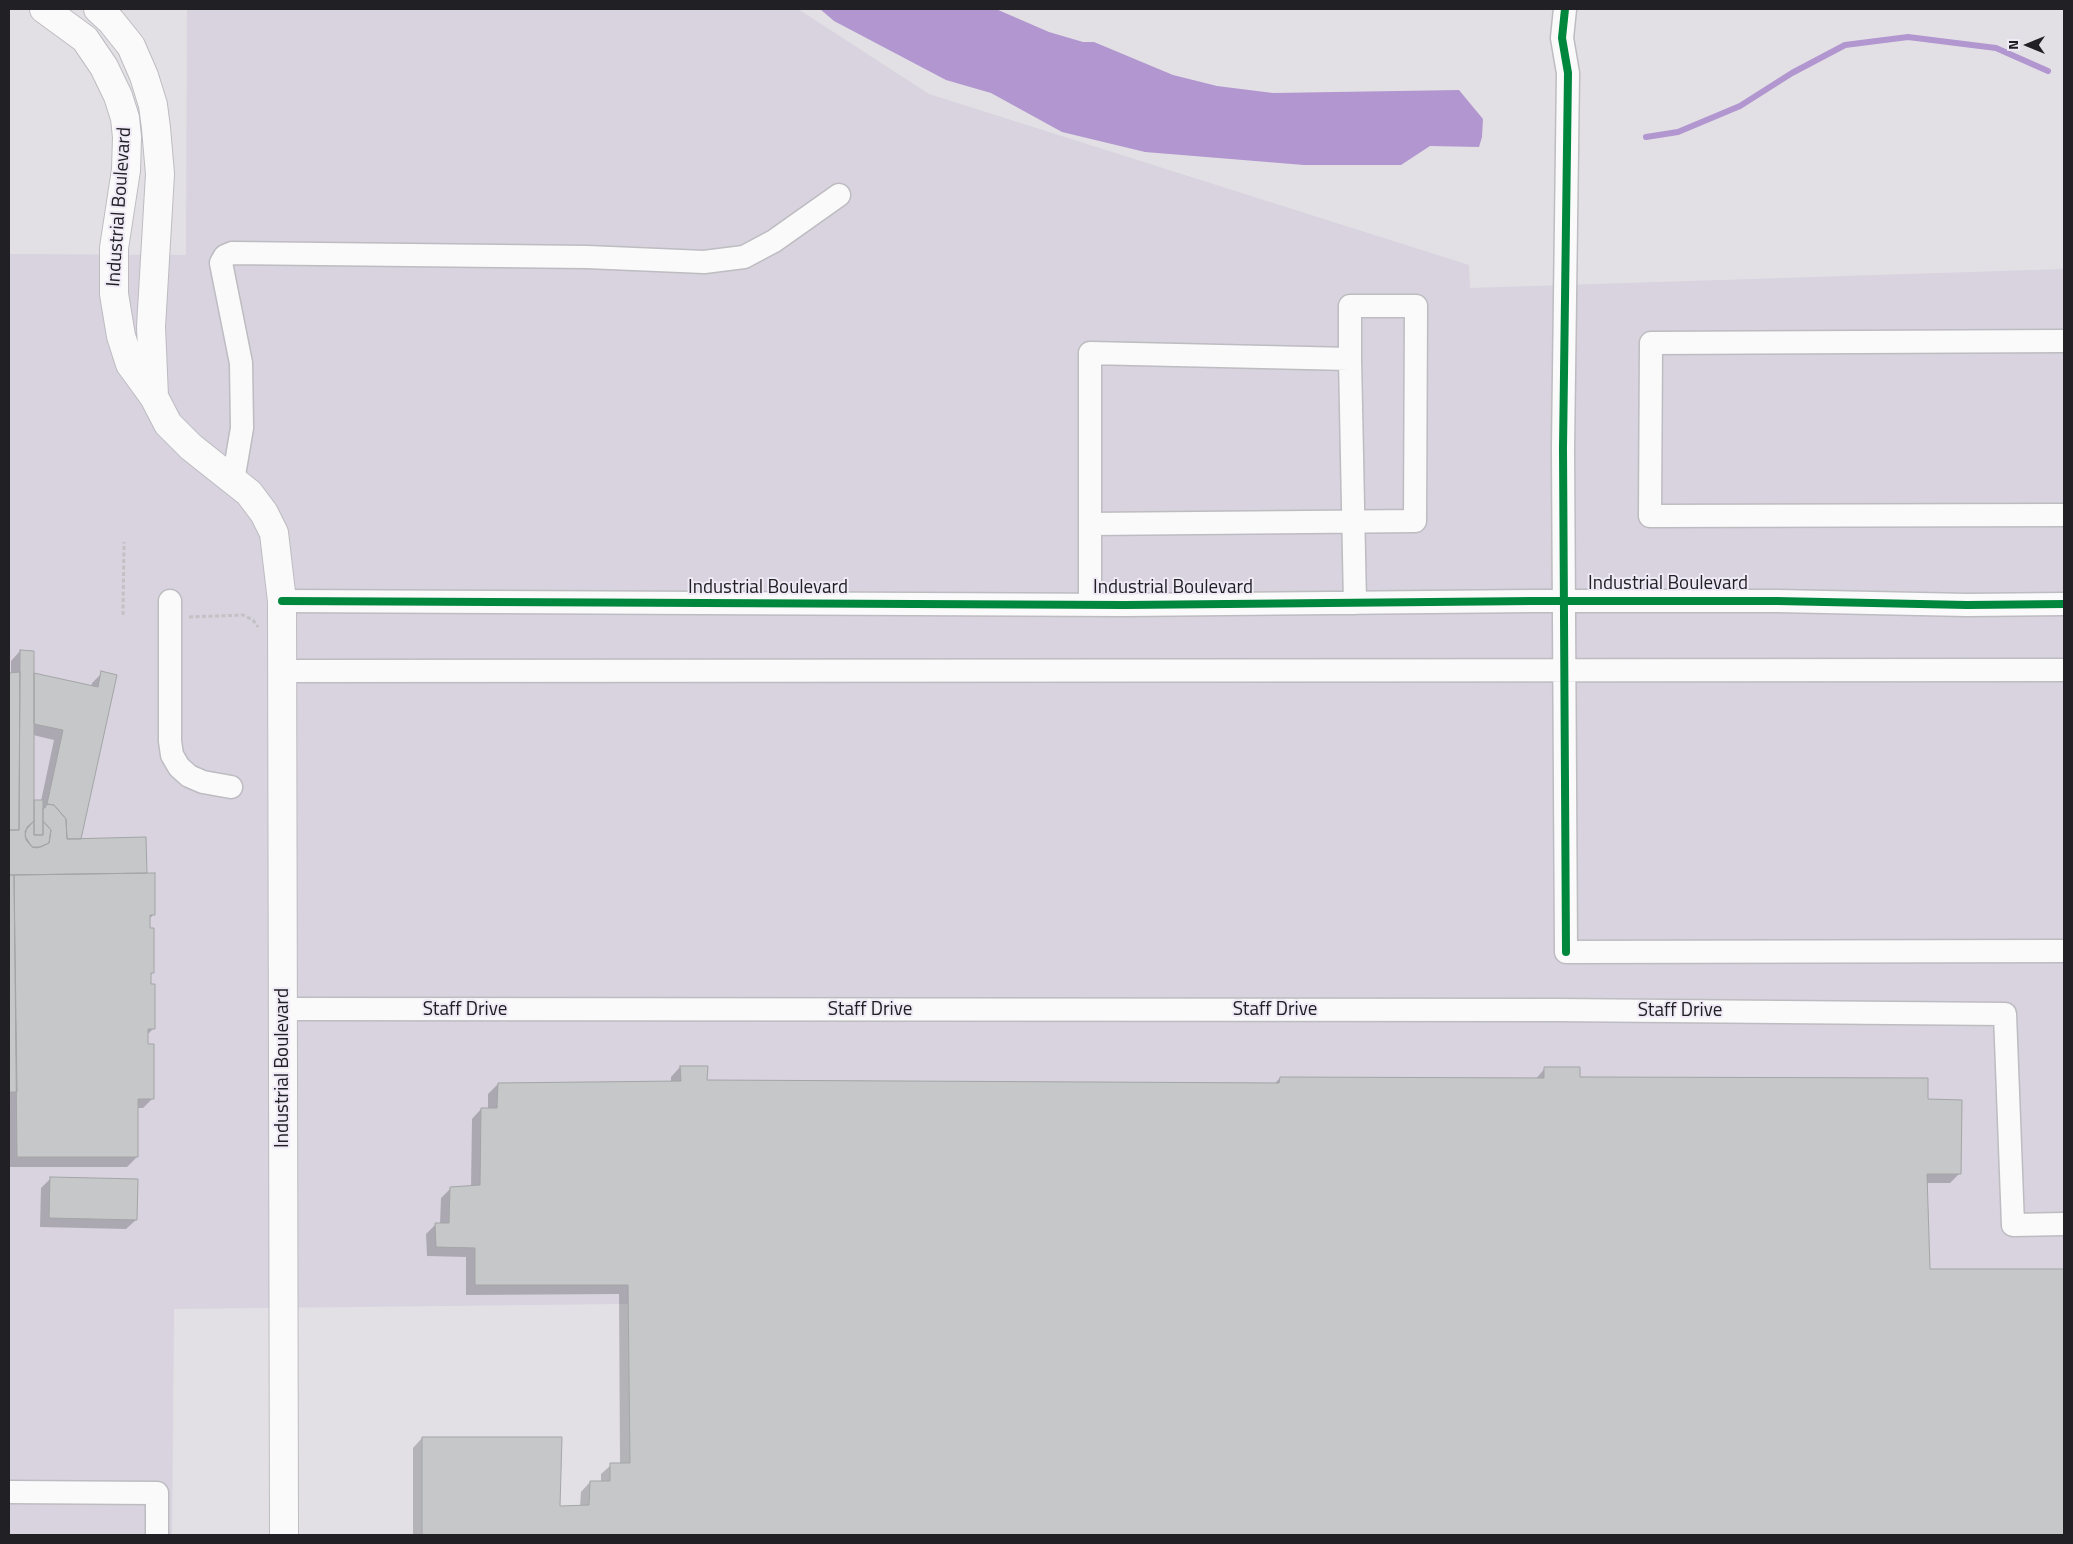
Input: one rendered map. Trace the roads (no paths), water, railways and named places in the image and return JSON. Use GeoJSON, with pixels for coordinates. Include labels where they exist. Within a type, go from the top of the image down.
{"type":"FeatureCollection","features":[{"type":"Feature","properties":{"kind":"main road","name":"Industrial Boulevard"},"geometry":{"type":"LineString","coordinates":[[44,9],[85,39],[104,67],[118,96],[125,118],[126,170],[114,248],[114,294],[122,336],[130,364],[154,397],[168,424],[191,447],[248,493],[264,513],[274,534],[282,601],[284,1535]]}},
{"type":"Feature","properties":{"kind":"main road","name":"Industrial Boulevard"},"geometry":{"type":"LineString","coordinates":[[98,9],[111,21],[131,46],[148,91],[156,128],[160,174],[151,327],[154,397]]}},
{"type":"Feature","properties":{"kind":"street"},"geometry":{"type":"LineString","coordinates":[[1565,9],[1562,38],[1568,73],[1564,448],[1565,670],[1575,952],[2064,951]]}},
{"type":"Feature","properties":{"kind":"street"},"geometry":{"type":"LineString","coordinates":[[233,481],[242,428],[241,363],[221,263],[225,256],[232,252],[587,257],[704,262],[744,257],[774,241],[839,195]]}},
{"type":"Feature","properties":{"kind":"street"},"geometry":{"type":"LineString","coordinates":[[1090,524],[1354,521],[1415,521],[1416,306],[1350,306],[1350,359],[1354,521],[1355,603]]}},
{"type":"Feature","properties":{"kind":"street"},"geometry":{"type":"LineString","coordinates":[[2064,341],[1651,343],[1650,516],[2064,515]]}},
{"type":"Feature","properties":{"kind":"street"},"geometry":{"type":"LineString","coordinates":[[1090,605],[1090,354],[1350,359]]}},
{"type":"Feature","properties":{"kind":"street","name":"Industrial Boulevard"},"geometry":{"type":"LineString","coordinates":[[282,601],[1090,605],[1565,601],[2064,604]]}},
{"type":"Feature","properties":{"kind":"street"},"geometry":{"type":"LineString","coordinates":[[170,610],[170,741],[172,755],[189,776],[203,782],[231,787]]}},
{"type":"Feature","properties":{"kind":"street"},"geometry":{"type":"LineString","coordinates":[[282,671],[2064,670]]}},
{"type":"Feature","properties":{"kind":"street","name":"Staff Drive"},"geometry":{"type":"LineString","coordinates":[[283,1010],[1556,1010],[2005,1014],[2013,1225],[2064,1224]]}},
{"type":"Feature","properties":{"kind":"street"},"geometry":{"type":"LineString","coordinates":[[9,1492],[157,1493],[157,1535]]}},
{"type":"Feature","properties":{"kind":"waterway"},"geometry":{"type":"LineString","coordinates":[[1646,137],[1678,132],[1740,106],[1792,73],[1845,45],[1908,37],[1996,48],[2048,71]]}}]}
